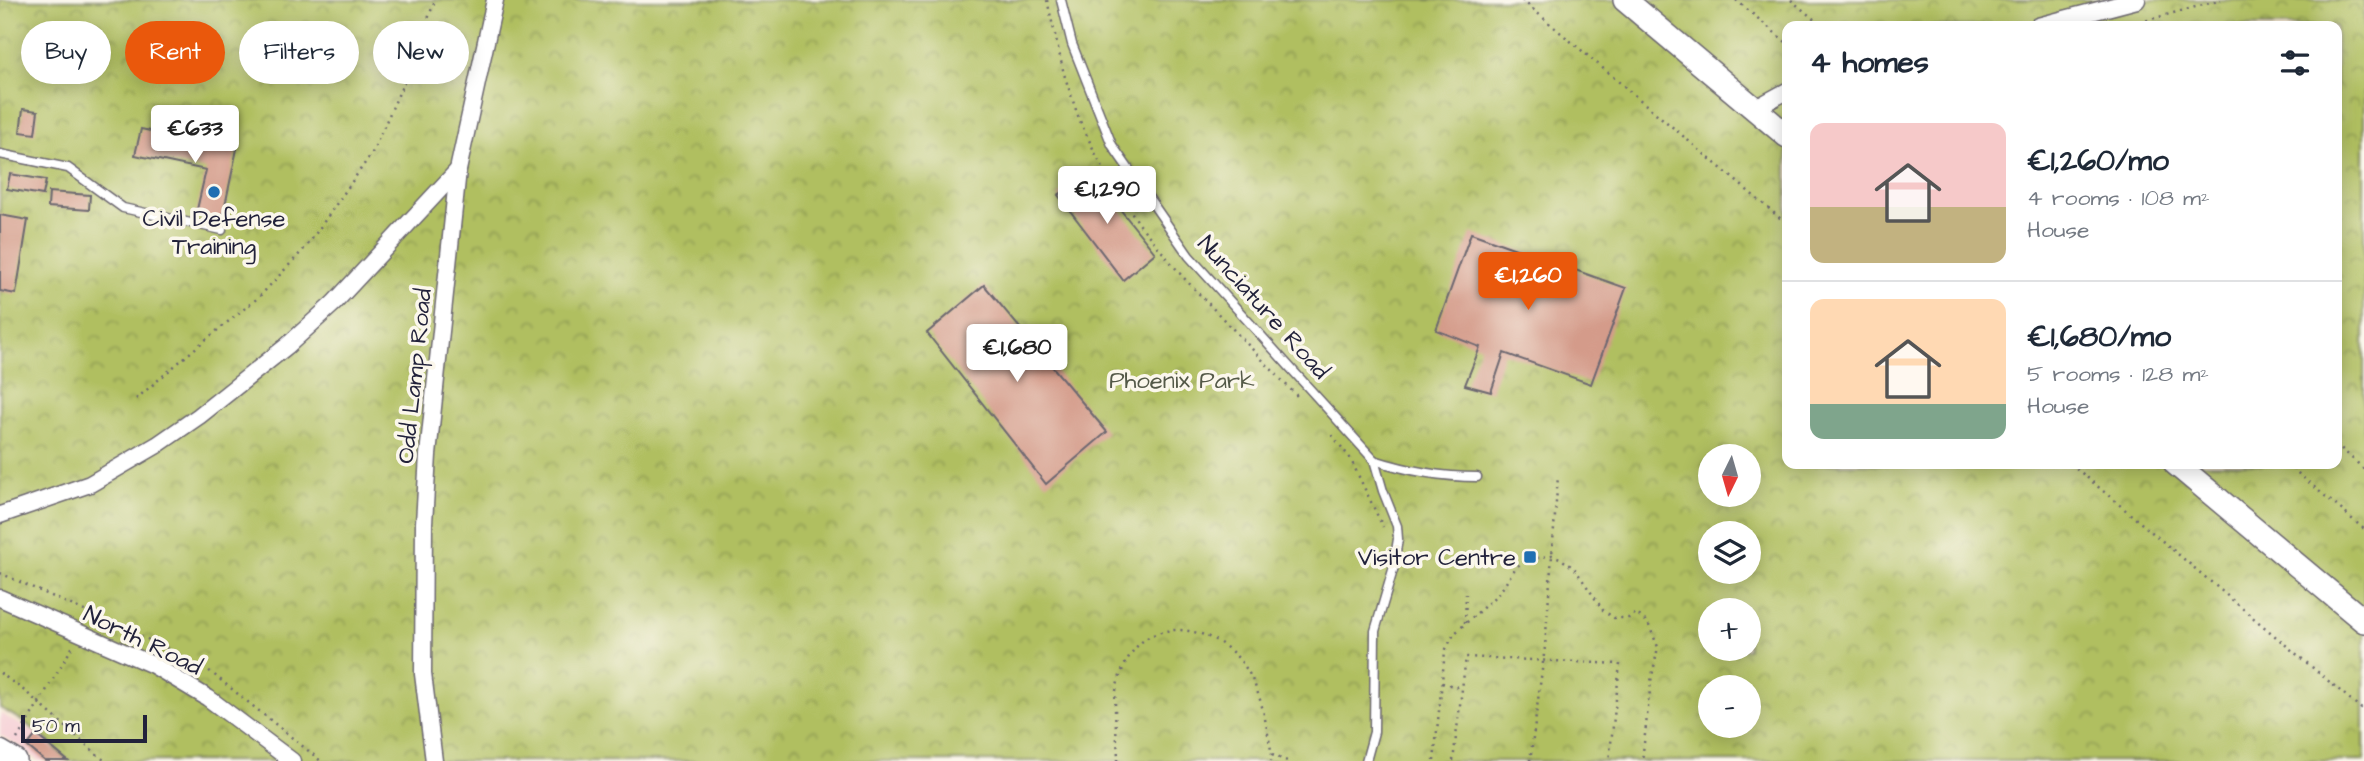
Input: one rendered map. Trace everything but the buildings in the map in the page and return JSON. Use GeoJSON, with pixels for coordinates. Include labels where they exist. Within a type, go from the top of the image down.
{"type":"FeatureCollection","features":[{"type":"Feature","properties":{"kind":"street","name":"Odd Lamp Road"},"geometry":{"type":"LineString","coordinates":[[434,761],[423,674],[424,523],[435,379],[458,170],[495,0]]}},
{"type":"Feature","properties":{"kind":"street"},"geometry":{"type":"LineString","coordinates":[[1625,0],[1782,132]]}},
{"type":"Feature","properties":{"kind":"street"},"geometry":{"type":"LineString","coordinates":[[2057,21],[2137,0]]}},
{"type":"Feature","properties":{"kind":"street"},"geometry":{"type":"LineString","coordinates":[[1754,109],[1782,94]]}},
{"type":"Feature","properties":{"kind":"street"},"geometry":{"type":"LineString","coordinates":[[0,515],[90,484],[199,416],[287,346],[334,303],[458,170]]}},
{"type":"Feature","properties":{"kind":"street"},"geometry":{"type":"LineString","coordinates":[[2182,469],[2364,621]]}},
{"type":"Feature","properties":{"kind":"street","name":"North Road"},"geometry":{"type":"LineString","coordinates":[[0,598],[153,665],[208,698],[292,761]]}},
{"type":"Feature","properties":{"kind":"street"},"geometry":{"type":"LineString","coordinates":[[0,752],[15,761]]}},
{"type":"Feature","properties":{"kind":"lane","name":"Nunciature Road"},"geometry":{"type":"LineString","coordinates":[[1061,0],[1072,44],[1112,145],[1189,256],[1374,460]]}},
{"type":"Feature","properties":{"kind":"lane"},"geometry":{"type":"LineString","coordinates":[[0,154],[68,168],[123,208],[222,230]]}},
{"type":"Feature","properties":{"kind":"lane"},"geometry":{"type":"LineString","coordinates":[[1374,460],[1433,475],[1477,477]]}},
{"type":"Feature","properties":{"kind":"lane"},"geometry":{"type":"LineString","coordinates":[[1366,761],[1374,732],[1375,631],[1398,539],[1397,526],[1374,460]]}},
{"type":"Feature","properties":{"kind":"path"},"geometry":{"type":"LineString","coordinates":[[136,399],[259,297],[307,246],[372,153],[408,73],[435,0]]}},
{"type":"Feature","properties":{"kind":"path"},"geometry":{"type":"LineString","coordinates":[[1522,0],[1782,219]]}},
{"type":"Feature","properties":{"kind":"path"},"geometry":{"type":"LineString","coordinates":[[1736,0],[1782,39]]}},
{"type":"Feature","properties":{"kind":"path"},"geometry":{"type":"LineString","coordinates":[[1791,0],[1816,21]]}},
{"type":"Feature","properties":{"kind":"path"},"geometry":{"type":"LineString","coordinates":[[2144,21],[2221,0]]}},
{"type":"Feature","properties":{"kind":"path"},"geometry":{"type":"LineString","coordinates":[[2342,449],[2364,469]]}},
{"type":"Feature","properties":{"kind":"path"},"geometry":{"type":"LineString","coordinates":[[2077,469],[2364,711]]}},
{"type":"Feature","properties":{"kind":"path"},"geometry":{"type":"LineString","coordinates":[[2293,469],[2364,529]]}},
{"type":"Feature","properties":{"kind":"path"},"geometry":{"type":"LineString","coordinates":[[1531,761],[1544,659],[1558,476]]}},
{"type":"Feature","properties":{"kind":"path"},"geometry":{"type":"LineString","coordinates":[[1434,761],[1445,650],[1454,634],[1500,592],[1516,567],[1527,559],[1552,555],[1575,569],[1604,610],[1614,618],[1629,618],[1636,613],[1648,623],[1658,647],[1651,681],[1642,761]]}},
{"type":"Feature","properties":{"kind":"path"},"geometry":{"type":"LineString","coordinates":[[1465,623],[1466,594]]}},
{"type":"Feature","properties":{"kind":"path"},"geometry":{"type":"LineString","coordinates":[[1118,761],[1115,702],[1122,671],[1132,653],[1144,640],[1175,629],[1212,638],[1234,653],[1245,666],[1259,697],[1271,761]]}},
{"type":"Feature","properties":{"kind":"path"},"geometry":{"type":"LineString","coordinates":[[24,728],[37,702],[80,635]]}},
{"type":"Feature","properties":{"kind":"path"},"geometry":{"type":"LineString","coordinates":[[1453,761],[1466,657],[1620,664],[1609,761]]}},
{"type":"Feature","properties":{"kind":"path"},"geometry":{"type":"LineString","coordinates":[[0,673],[105,761]]}},
{"type":"Feature","properties":{"kind":"path"},"geometry":{"type":"LineString","coordinates":[[1442,683],[1461,688]]}},
{"type":"Feature","properties":{"kind":"path"},"geometry":{"type":"LineString","coordinates":[[1272,755],[1287,761]]}},
{"type":"Feature","properties":{"kind":"shaded area"},"geometry":{"type":"Polygon","coordinates":[[[0,713],[49,741],[48,743],[69,761],[39,761],[0,735],[0,713]]]}},
{"type":"Feature","properties":{"kind":"green space","name":"Phoenix Park"},"geometry":{"type":"Polygon","coordinates":[[[0,0],[2364,0],[2364,761],[68,761],[36,731],[0,708],[0,0]]]}},
{"type":"Feature","properties":{"kind":"place","name":"Civil Defense Training"},"geometry":{"type":"Point","coordinates":[214,192]}},
{"type":"Feature","properties":{"kind":"place","name":"Visitor Centre"},"geometry":{"type":"Point","coordinates":[1530,557]}}]}
